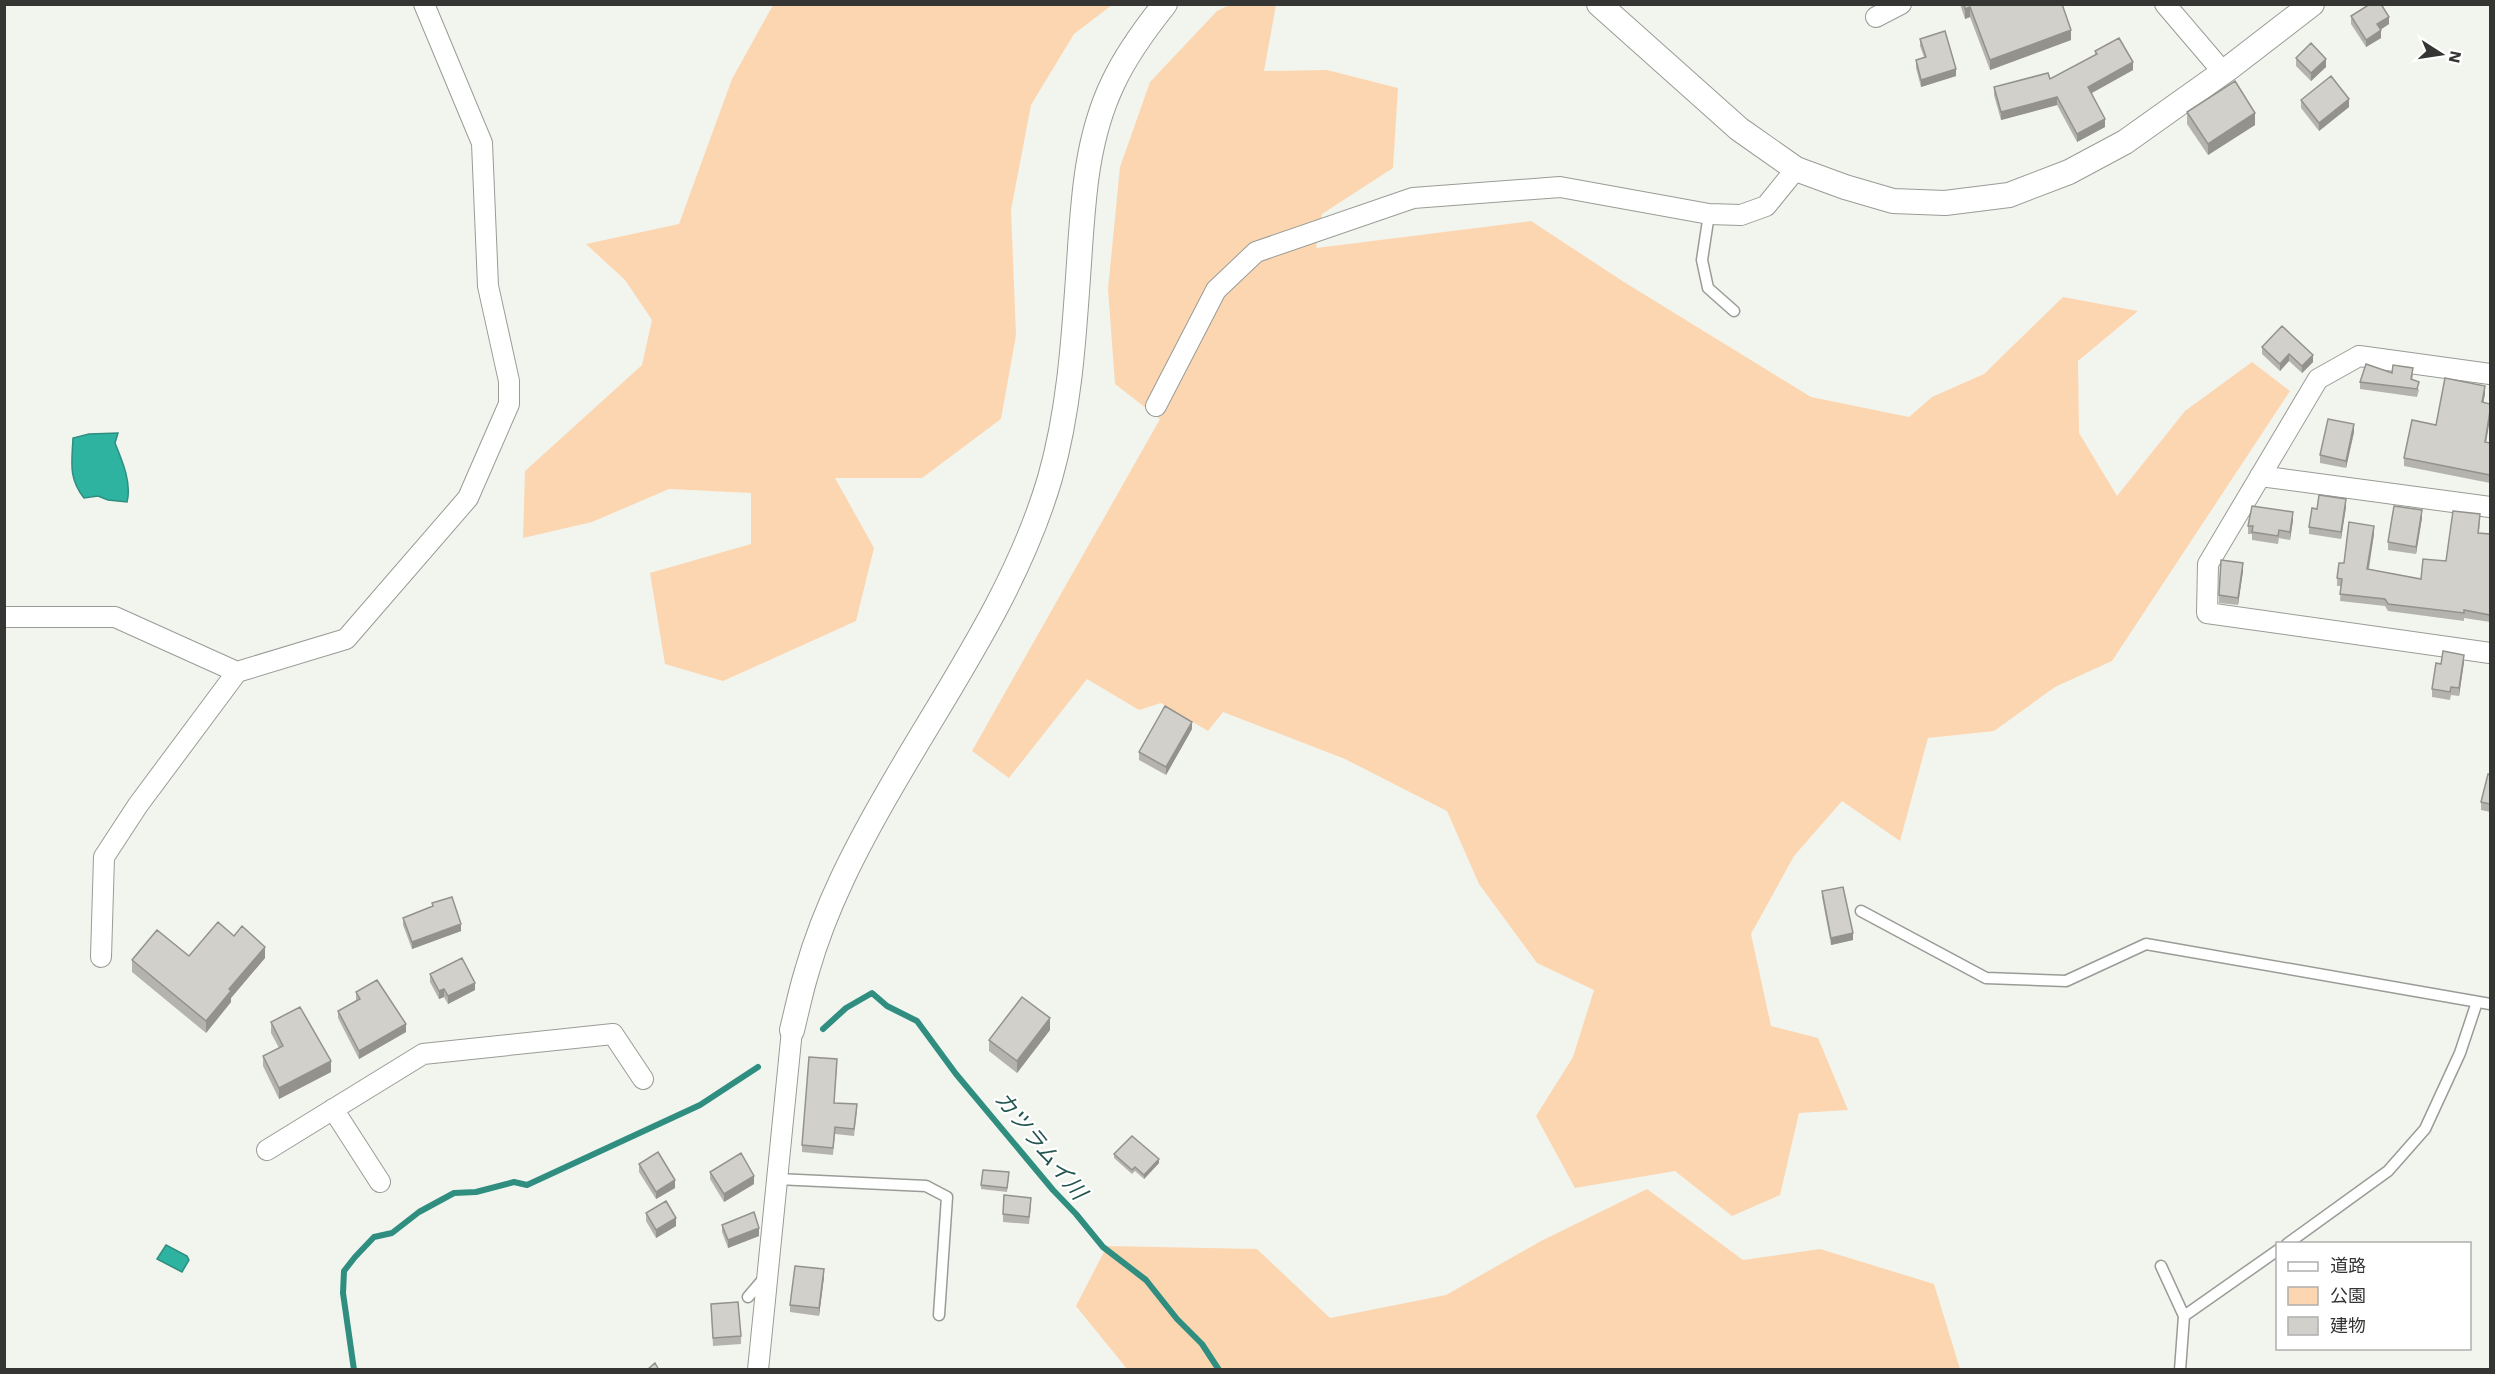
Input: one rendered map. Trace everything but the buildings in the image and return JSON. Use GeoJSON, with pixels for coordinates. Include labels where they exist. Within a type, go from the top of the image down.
{"type":"FeatureCollection","features":[{"type":"Feature","properties":{"kind":"street"},"geometry":{"type":"LineString","coordinates":[[101,957],[104,857],[138,805],[237,672],[346,639],[468,498],[509,404],[509,381],[488,286],[482,143],[424,4]]}},
{"type":"Feature","properties":{"kind":"street"},"geometry":{"type":"LineString","coordinates":[[758,1370],[792,1030],[807,970],[828,912],[852,860],[889,790],[964,666],[1002,596],[1033,530],[1050,476],[1071,380],[1085,182],[1096,131],[1112,84],[1142,33],[1165,4]]}},
{"type":"Feature","properties":{"kind":"street"},"geometry":{"type":"LineString","coordinates":[[1599,4],[1739,129],[1796,169],[1893,201],[1945,203],[2009,195],[2068,172],[2125,142],[2223,72],[2312,4]]}},
{"type":"Feature","properties":{"kind":"street"},"geometry":{"type":"LineString","coordinates":[[1876,17],[1901,4]]}},
{"type":"Feature","properties":{"kind":"street"},"geometry":{"type":"LineString","coordinates":[[2165,4],[2223,72]]}},
{"type":"Feature","properties":{"kind":"street"},"geometry":{"type":"LineString","coordinates":[[1156,406],[1216,290],[1256,252],[1413,198],[1560,187],[1709,214],[1742,215],[1766,207],[1796,169]]}},
{"type":"Feature","properties":{"kind":"street"},"geometry":{"type":"LineString","coordinates":[[2490,374],[2359,356],[2318,379],[2208,564],[2207,613],[2490,653]]}},
{"type":"Feature","properties":{"kind":"street"},"geometry":{"type":"LineString","coordinates":[[2260,476],[2490,507]]}},
{"type":"Feature","properties":{"kind":"street"},"geometry":{"type":"LineString","coordinates":[[4,617],[115,617],[237,672]]}},
{"type":"Feature","properties":{"kind":"street"},"geometry":{"type":"LineString","coordinates":[[267,1150],[423,1054],[613,1034],[643,1079]]}},
{"type":"Feature","properties":{"kind":"street"},"geometry":{"type":"LineString","coordinates":[[333,1109],[380,1182]]}},
{"type":"Feature","properties":{"kind":"lane"},"geometry":{"type":"LineString","coordinates":[[1709,214],[1702,260],[1708,288],[1734,311]]}},
{"type":"Feature","properties":{"kind":"lane"},"geometry":{"type":"LineString","coordinates":[[1861,911],[1986,978],[2066,981],[2146,944],[2490,1004]]}},
{"type":"Feature","properties":{"kind":"lane"},"geometry":{"type":"LineString","coordinates":[[2290,1242],[2388,1171],[2425,1129],[2460,1053],[2477,1002]]}},
{"type":"Feature","properties":{"kind":"lane"},"geometry":{"type":"LineString","coordinates":[[777,1179],[926,1186],[947,1197],[939,1315]]}},
{"type":"Feature","properties":{"kind":"lane"},"geometry":{"type":"LineString","coordinates":[[2184,1316],[2276,1251]]}},
{"type":"Feature","properties":{"kind":"lane"},"geometry":{"type":"LineString","coordinates":[[2161,1266],[2184,1316],[2180,1370]]}},
{"type":"Feature","properties":{"kind":"lane"},"geometry":{"type":"LineString","coordinates":[[748,1297],[768,1275]]}},
{"type":"Feature","properties":{"kind":"green space"},"geometry":{"type":"Polygon","coordinates":[[[773,5],[1112,5],[1074,34],[1031,105],[1011,210],[1016,335],[1001,419],[922,478],[835,478],[874,548],[856,621],[723,681],[665,664],[650,573],[751,544],[751,493],[669,489],[592,522],[523,538],[525,471],[642,365],[652,320],[625,280],[586,244],[679,224],[732,79],[773,5]]]}},
{"type":"Feature","properties":{"kind":"green space"},"geometry":{"type":"Polygon","coordinates":[[[1229,5],[1276,5],[1264,71],[1327,70],[1398,88],[1393,168],[1322,214],[1316,248],[1531,221],[1624,282],[1811,397],[1909,417],[1932,397],[1984,374],[2063,297],[2138,311],[2078,361],[2079,433],[2117,496],[2185,411],[2252,362],[2290,391],[2112,661],[2055,687],[1994,731],[1928,738],[1900,841],[1842,801],[1794,856],[1751,934],[1771,1026],[1818,1038],[1848,1110],[1799,1113],[1780,1195],[1732,1216],[1675,1171],[1575,1188],[1536,1116],[1573,1057],[1594,990],[1537,963],[1479,884],[1447,811],[1345,759],[1223,712],[1208,731],[1161,703],[1139,710],[1087,679],[1009,778],[972,751],[1160,419],[1115,384],[1108,289],[1120,167],[1150,82],[1217,11],[1229,5]]]}},
{"type":"Feature","properties":{"kind":"green space"},"geometry":{"type":"Polygon","coordinates":[[[1647,1189],[1743,1260],[1820,1249],[1934,1284],[1960,1369],[1127,1369],[1076,1306],[1107,1246],[1257,1249],[1330,1318],[1446,1295],[1541,1241],[1647,1189]]]}},
{"type":"Feature","properties":{"kind":"water"},"geometry":{"type":"Polygon","coordinates":[[[118,433],[115,443],[127,479],[127,502],[108,500],[98,496],[84,498],[73,477],[73,438],[89,434],[118,433]]]}},
{"type":"Feature","properties":{"kind":"water"},"geometry":{"type":"Polygon","coordinates":[[[166,1245],[187,1256],[189,1260],[182,1272],[157,1259],[166,1245]]]}},
{"type":"Feature","properties":{"kind":"waterway","name":"カツラムイ川"},"geometry":{"type":"LineString","coordinates":[[823,1029],[846,1008],[872,993],[887,1006],[917,1021],[956,1074],[1053,1190],[1103,1247],[1146,1280],[1177,1319],[1202,1344],[1219,1370]]}},
{"type":"Feature","properties":{"kind":"waterway","name":"カツラムイ川"},"geometry":{"type":"LineString","coordinates":[[354,1370],[343,1293],[344,1271],[374,1237],[392,1233],[419,1212],[454,1193],[476,1192],[514,1182],[527,1185],[700,1105],[758,1067]]}}]}
